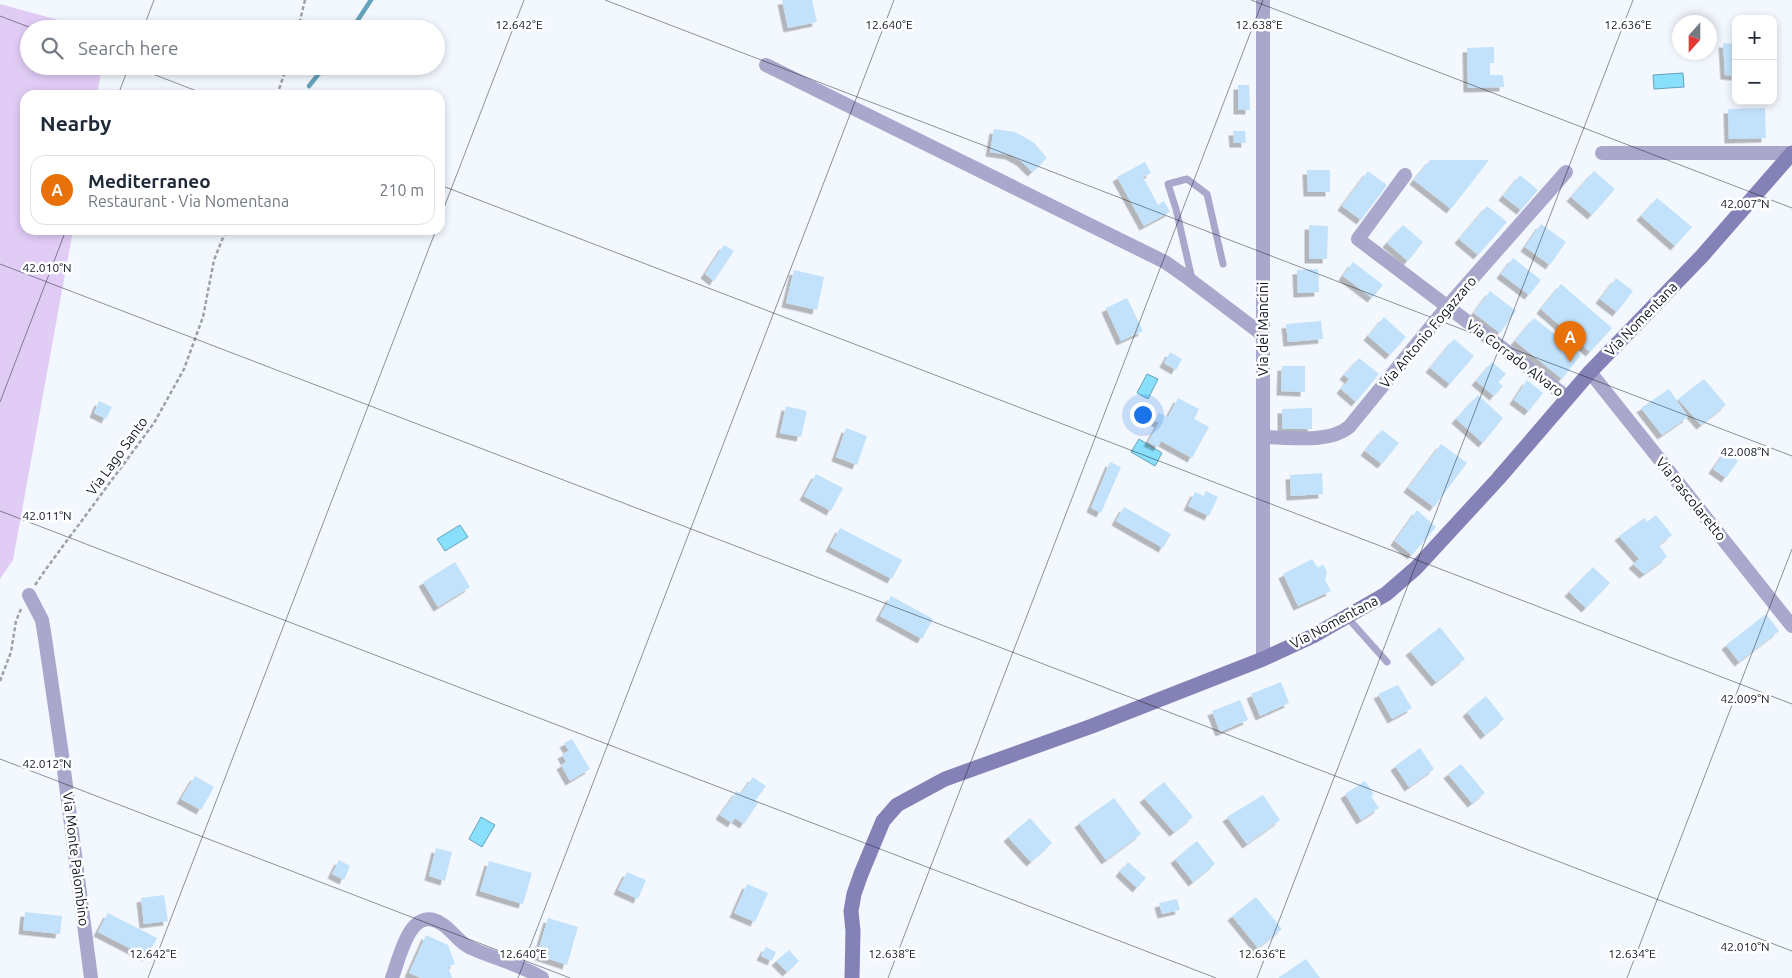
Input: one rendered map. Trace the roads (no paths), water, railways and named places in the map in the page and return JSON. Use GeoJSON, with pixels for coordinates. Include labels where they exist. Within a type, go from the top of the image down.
{"type":"FeatureCollection","features":[{"type":"Feature","properties":{"kind":"main road","name":"Via Nomentana"},"geometry":{"type":"LineString","coordinates":[[852,978],[853,931],[851,911],[854,894],[884,821],[897,805],[945,779],[1092,726],[1263,659],[1313,636],[1386,594],[1416,568],[1498,479],[1567,397],[1702,256],[1792,153]]}},
{"type":"Feature","properties":{"kind":"street","name":"Via dei Mancini"},"geometry":{"type":"LineString","coordinates":[[1263,0],[1263,659]]}},
{"type":"Feature","properties":{"kind":"street"},"geometry":{"type":"LineString","coordinates":[[766,65],[1165,262],[1263,335]]}},
{"type":"Feature","properties":{"kind":"street"},"geometry":{"type":"LineString","coordinates":[[1602,153],[1792,153]]}},
{"type":"Feature","properties":{"kind":"street","name":"Via Antonio Fogazzaro"},"geometry":{"type":"LineString","coordinates":[[1263,437],[1324,438],[1344,431],[1448,307],[1566,172]]}},
{"type":"Feature","properties":{"kind":"street","name":"Via Corrado Alvaro"},"geometry":{"type":"LineString","coordinates":[[1405,175],[1358,238],[1567,397]]}},
{"type":"Feature","properties":{"kind":"street","name":"Via Pascolaretto"},"geometry":{"type":"LineString","coordinates":[[1590,372],[1792,626]]}},
{"type":"Feature","properties":{"kind":"street","name":"Via Monte Palombino"},"geometry":{"type":"LineString","coordinates":[[29,595],[42,620],[45,638],[92,978]]}},
{"type":"Feature","properties":{"kind":"street"},"geometry":{"type":"LineString","coordinates":[[392,978],[414,925],[428,919],[444,926],[460,942],[470,948],[514,964],[542,978]]}},
{"type":"Feature","properties":{"kind":"lane"},"geometry":{"type":"LineString","coordinates":[[1192,281],[1176,209],[1168,184],[1187,179],[1206,194],[1223,264]]}},
{"type":"Feature","properties":{"kind":"lane"},"geometry":{"type":"LineString","coordinates":[[1346,617],[1387,662]]}},
{"type":"Feature","properties":{"kind":"water"},"geometry":{"type":"Polygon","coordinates":[[[1683,73],[1684,87],[1654,89],[1653,75],[1683,73]]]}},
{"type":"Feature","properties":{"kind":"water"},"geometry":{"type":"Polygon","coordinates":[[[1147,374],[1158,379],[1148,399],[1137,393],[1147,374]]]}},
{"type":"Feature","properties":{"kind":"water"},"geometry":{"type":"Polygon","coordinates":[[[1139,439],[1162,453],[1155,466],[1131,452],[1139,439]]]}},
{"type":"Feature","properties":{"kind":"water"},"geometry":{"type":"Polygon","coordinates":[[[460,525],[468,537],[445,551],[437,539],[460,525]]]}},
{"type":"Feature","properties":{"kind":"water"},"geometry":{"type":"Polygon","coordinates":[[[481,817],[495,825],[482,847],[469,839],[481,817]]]}},
{"type":"Feature","properties":{"kind":"waterway"},"geometry":{"type":"LineString","coordinates":[[358,20],[371,0]]}},
{"type":"Feature","properties":{"kind":"waterway"},"geometry":{"type":"LineString","coordinates":[[309,86],[318,75]]}},
{"type":"Feature","properties":{"kind":"place","name":"Mediterraneo"},"geometry":{"type":"Point","coordinates":[1570,362]}}]}
